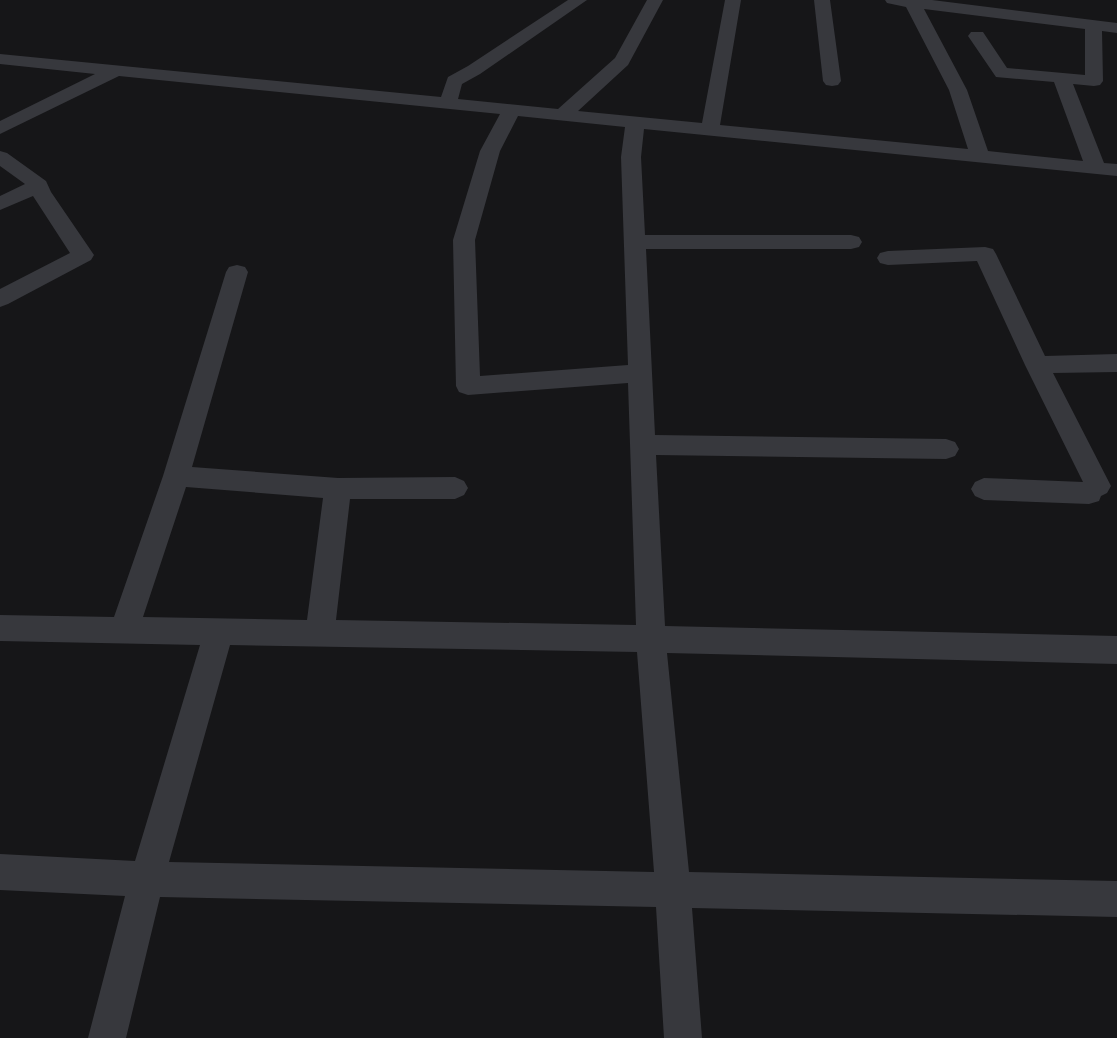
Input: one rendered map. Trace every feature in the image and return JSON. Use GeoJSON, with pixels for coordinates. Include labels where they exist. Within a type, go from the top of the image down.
{"type":"FeatureCollection","features":[{"type":"Feature","properties":{"kind":"street"},"geometry":{"type":"LineString","coordinates":[[448,104],[454,81],[474,70],[579,0]]}},
{"type":"Feature","properties":{"kind":"street"},"geometry":{"type":"LineString","coordinates":[[562,115],[622,61],[655,0]]}},
{"type":"Feature","properties":{"kind":"street"},"geometry":{"type":"LineString","coordinates":[[710,130],[733,0]]}},
{"type":"Feature","properties":{"kind":"street"},"geometry":{"type":"LineString","coordinates":[[822,0],[832,81]]}},
{"type":"Feature","properties":{"kind":"street"},"geometry":{"type":"LineString","coordinates":[[893,0],[1117,28]]}},
{"type":"Feature","properties":{"kind":"street"},"geometry":{"type":"LineString","coordinates":[[912,2],[958,90],[980,156]]}},
{"type":"Feature","properties":{"kind":"street"},"geometry":{"type":"LineString","coordinates":[[977,36],[1002,73],[1094,81],[1093,25]]}},
{"type":"Feature","properties":{"kind":"street"},"geometry":{"type":"LineString","coordinates":[[3,61],[1117,170]]}},
{"type":"Feature","properties":{"kind":"street"},"geometry":{"type":"LineString","coordinates":[[0,128],[115,71]]}},
{"type":"Feature","properties":{"kind":"street"},"geometry":{"type":"LineString","coordinates":[[1061,78],[1096,168]]}},
{"type":"Feature","properties":{"kind":"street"},"geometry":{"type":"LineString","coordinates":[[512,110],[490,151],[464,240],[468,386],[640,373]]}},
{"type":"Feature","properties":{"kind":"street"},"geometry":{"type":"LineString","coordinates":[[634,122],[631,157],[651,639],[673,891],[682,1038]]}},
{"type":"Feature","properties":{"kind":"street"},"geometry":{"type":"LineString","coordinates":[[0,157],[39,185],[41,192],[83,255],[0,299]]}},
{"type":"Feature","properties":{"kind":"street"},"geometry":{"type":"LineString","coordinates":[[0,204],[39,185]]}},
{"type":"Feature","properties":{"kind":"street"},"geometry":{"type":"LineString","coordinates":[[635,242],[851,242]]}},
{"type":"Feature","properties":{"kind":"street"},"geometry":{"type":"LineString","coordinates":[[888,258],[984,254],[1094,490],[984,490]]}},
{"type":"Feature","properties":{"kind":"street"},"geometry":{"type":"LineString","coordinates":[[124,630],[176,476],[236,272]]}},
{"type":"Feature","properties":{"kind":"street"},"geometry":{"type":"LineString","coordinates":[[1037,365],[1117,363]]}},
{"type":"Feature","properties":{"kind":"street"},"geometry":{"type":"LineString","coordinates":[[644,445],[946,449]]}},
{"type":"Feature","properties":{"kind":"street"},"geometry":{"type":"LineString","coordinates":[[176,476],[338,489],[455,488]]}},
{"type":"Feature","properties":{"kind":"street"},"geometry":{"type":"LineString","coordinates":[[320,633],[338,489]]}},
{"type":"Feature","properties":{"kind":"street"},"geometry":{"type":"LineString","coordinates":[[0,628],[651,639],[1117,650]]}},
{"type":"Feature","properties":{"kind":"street"},"geometry":{"type":"LineString","coordinates":[[107,1038],[147,879],[220,631]]}},
{"type":"Feature","properties":{"kind":"street"},"geometry":{"type":"LineString","coordinates":[[0,872],[147,879],[1117,899]]}}]}
